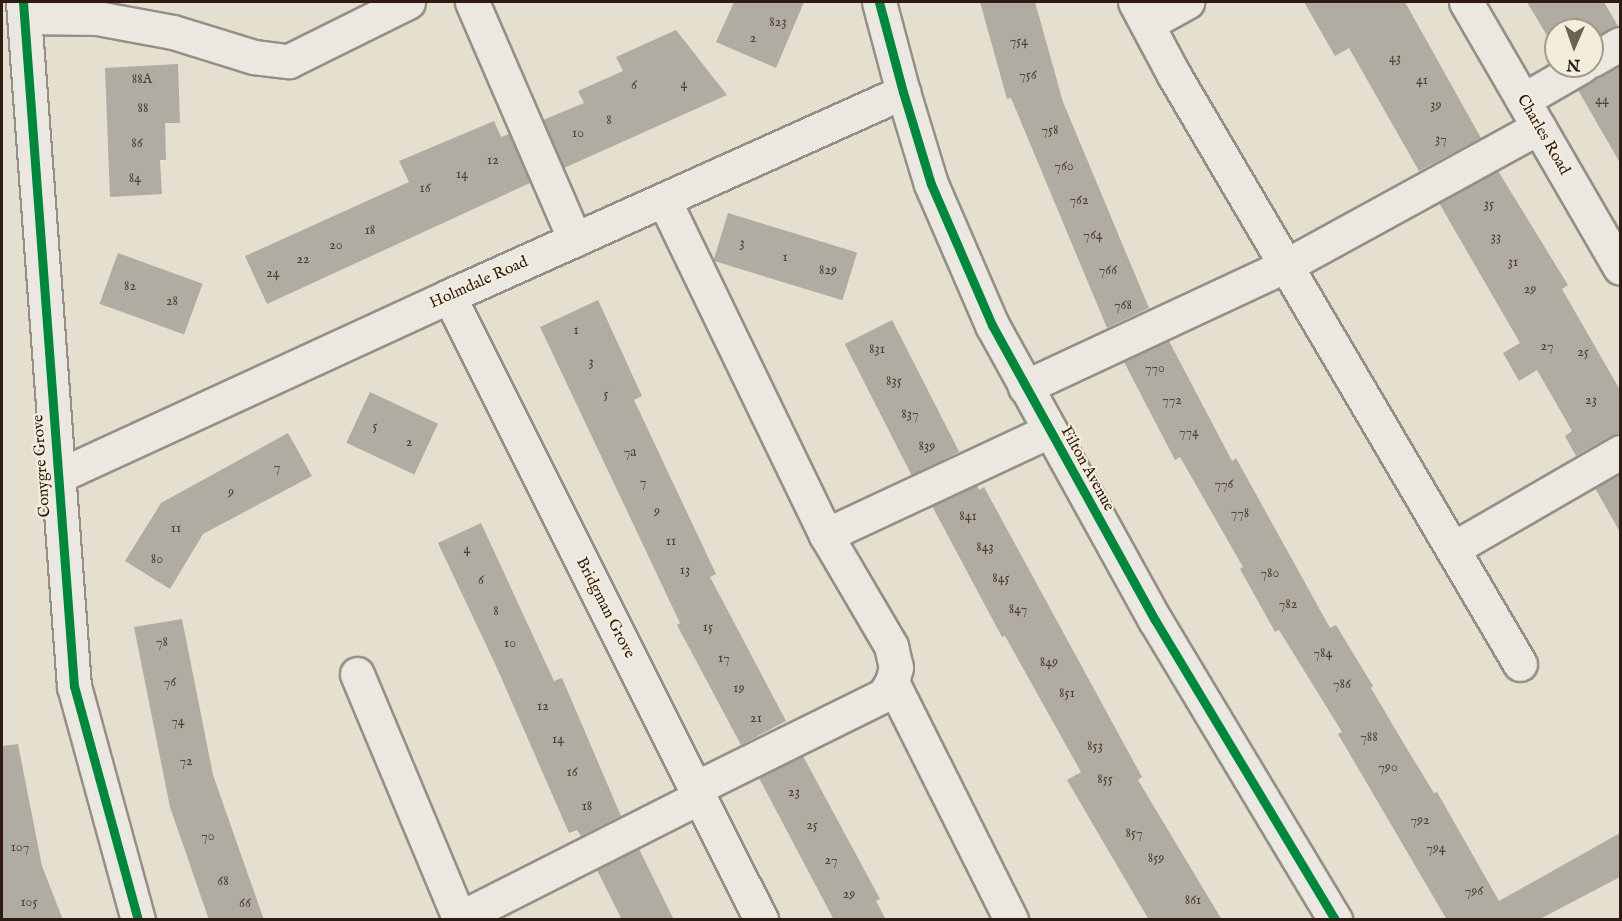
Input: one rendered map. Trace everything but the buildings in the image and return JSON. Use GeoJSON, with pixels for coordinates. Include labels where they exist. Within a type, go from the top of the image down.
{"type":"FeatureCollection","features":[{"type":"Feature","properties":{"kind":"street"},"geometry":{"type":"LineString","coordinates":[[24,9],[97,18],[173,32],[254,57],[289,61],[408,2]]}},
{"type":"Feature","properties":{"kind":"street"},"geometry":{"type":"LineString","coordinates":[[472,2],[574,240]]}},
{"type":"Feature","properties":{"kind":"street","name":"Filton Avenue"},"geometry":{"type":"LineString","coordinates":[[879,2],[931,184],[992,324],[1155,620],[1335,920]]}},
{"type":"Feature","properties":{"kind":"street"},"geometry":{"type":"LineString","coordinates":[[1187,2],[1141,13],[1174,75],[1454,548],[1520,664]]}},
{"type":"Feature","properties":{"kind":"street","name":"Charles Road"},"geometry":{"type":"LineString","coordinates":[[1466,2],[1620,268]]}},
{"type":"Feature","properties":{"kind":"street","name":"Conygre Grove"},"geometry":{"type":"LineString","coordinates":[[24,9],[74,686],[138,920]]}},
{"type":"Feature","properties":{"kind":"street"},"geometry":{"type":"LineString","coordinates":[[1604,53],[1620,44]]}},
{"type":"Feature","properties":{"kind":"street"},"geometry":{"type":"LineString","coordinates":[[1025,387],[1287,265],[1531,114],[1569,78]]}},
{"type":"Feature","properties":{"kind":"street","name":"Holmdale Road"},"geometry":{"type":"LineString","coordinates":[[58,477],[449,296],[903,92]]}},
{"type":"Feature","properties":{"kind":"street"},"geometry":{"type":"LineString","coordinates":[[357,674],[460,919],[884,696],[892,682],[896,667],[891,646],[826,535],[664,200]]}},
{"type":"Feature","properties":{"kind":"street","name":"Bridgman Grove"},"geometry":{"type":"LineString","coordinates":[[449,296],[761,920]]}},
{"type":"Feature","properties":{"kind":"street"},"geometry":{"type":"LineString","coordinates":[[826,535],[1049,431]]}},
{"type":"Feature","properties":{"kind":"street"},"geometry":{"type":"LineString","coordinates":[[1454,548],[1620,452]]}},
{"type":"Feature","properties":{"kind":"street"},"geometry":{"type":"LineString","coordinates":[[892,682],[1011,920]]}},
{"type":"Feature","properties":{"kind":"cycle path"},"geometry":{"type":"LineString","coordinates":[[23,2],[74,686],[138,920]]}},
{"type":"Feature","properties":{"kind":"cycle path"},"geometry":{"type":"LineString","coordinates":[[879,2],[931,184],[992,325],[1155,620],[1335,920]]}}]}
